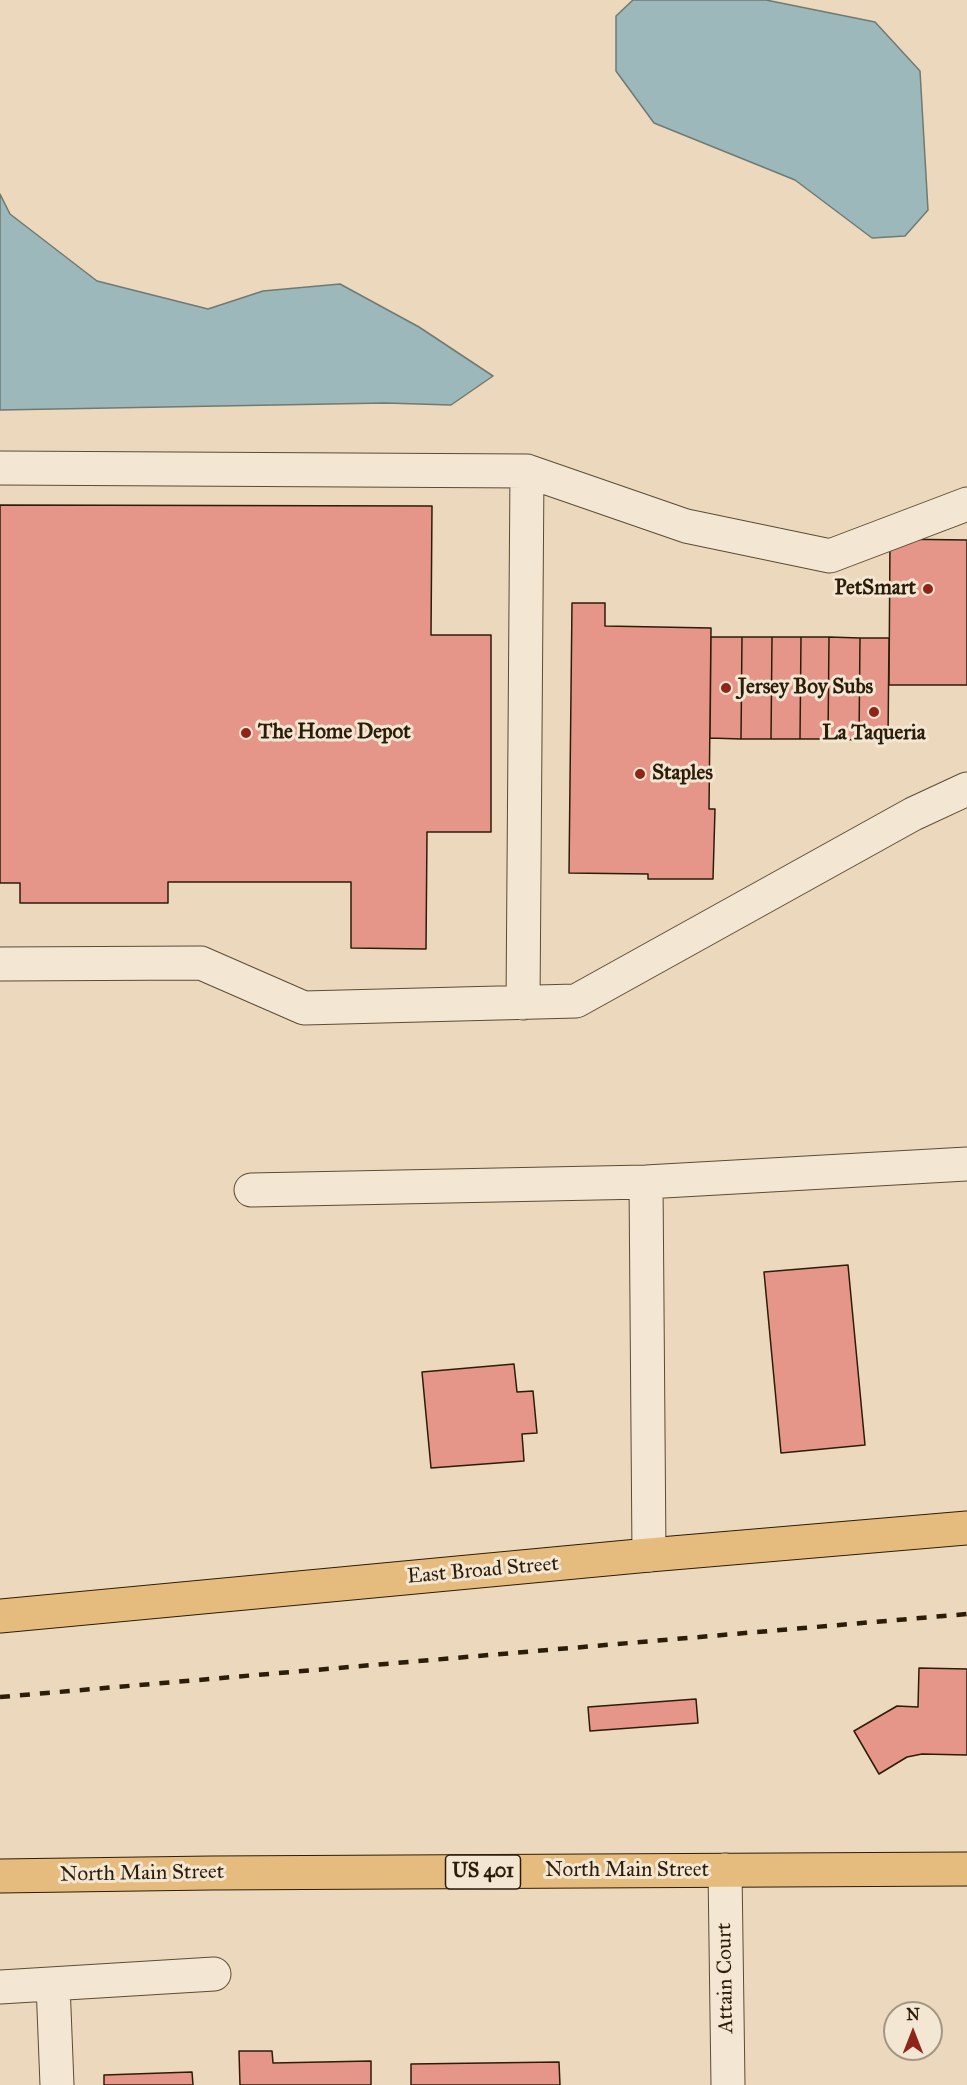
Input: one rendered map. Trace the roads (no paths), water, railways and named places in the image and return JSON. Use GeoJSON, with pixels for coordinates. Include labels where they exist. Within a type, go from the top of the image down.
{"type":"FeatureCollection","features":[{"type":"Feature","properties":{"kind":"main road","name":"East Broad Street"},"geometry":{"type":"LineString","coordinates":[[0,1616],[650,1555],[967,1528]]}},
{"type":"Feature","properties":{"kind":"main road","name":"North Main Street"},"geometry":{"type":"LineString","coordinates":[[0,1876],[967,1869]]}},
{"type":"Feature","properties":{"kind":"street"},"geometry":{"type":"LineString","coordinates":[[0,468],[527,471],[686,526],[830,556],[967,504]]}},
{"type":"Feature","properties":{"kind":"street"},"geometry":{"type":"LineString","coordinates":[[523,1003],[527,471]]}},
{"type":"Feature","properties":{"kind":"street"},"geometry":{"type":"LineString","coordinates":[[0,964],[201,963],[304,1008],[576,1001],[914,814],[967,789]]}},
{"type":"Feature","properties":{"kind":"street"},"geometry":{"type":"LineString","coordinates":[[251,1190],[646,1182],[967,1164]]}},
{"type":"Feature","properties":{"kind":"street"},"geometry":{"type":"LineString","coordinates":[[646,1182],[650,1555]]}},
{"type":"Feature","properties":{"kind":"street","name":"Attain Court"},"geometry":{"type":"LineString","coordinates":[[725,1870],[728,2085]]}},
{"type":"Feature","properties":{"kind":"street"},"geometry":{"type":"LineString","coordinates":[[0,1988],[214,1974]]}},
{"type":"Feature","properties":{"kind":"street"},"geometry":{"type":"LineString","coordinates":[[53,1984],[57,2085]]}},
{"type":"Feature","properties":{"kind":"water"},"geometry":{"type":"Polygon","coordinates":[[[633,0],[766,0],[875,22],[920,71],[928,210],[905,236],[872,238],[795,180],[654,123],[616,71],[616,16],[633,0]]]}},
{"type":"Feature","properties":{"kind":"water"},"geometry":{"type":"Polygon","coordinates":[[[0,194],[10,214],[97,281],[208,309],[263,291],[340,284],[419,327],[493,376],[451,405],[385,403],[0,410],[0,194]]]}},
{"type":"Feature","properties":{"kind":"railway"},"geometry":{"type":"LineString","coordinates":[[0,1697],[967,1614]]}},
{"type":"Feature","properties":{"kind":"place","name":"PetSmart"},"geometry":{"type":"Point","coordinates":[928,589]}},
{"type":"Feature","properties":{"kind":"place","name":"Jersey Boy Subs"},"geometry":{"type":"Point","coordinates":[726,688]}},
{"type":"Feature","properties":{"kind":"place","name":"La Taqueria"},"geometry":{"type":"Point","coordinates":[874,712]}},
{"type":"Feature","properties":{"kind":"place","name":"The Home Depot"},"geometry":{"type":"Point","coordinates":[246,733]}},
{"type":"Feature","properties":{"kind":"place","name":"Staples"},"geometry":{"type":"Point","coordinates":[640,774]}}]}
